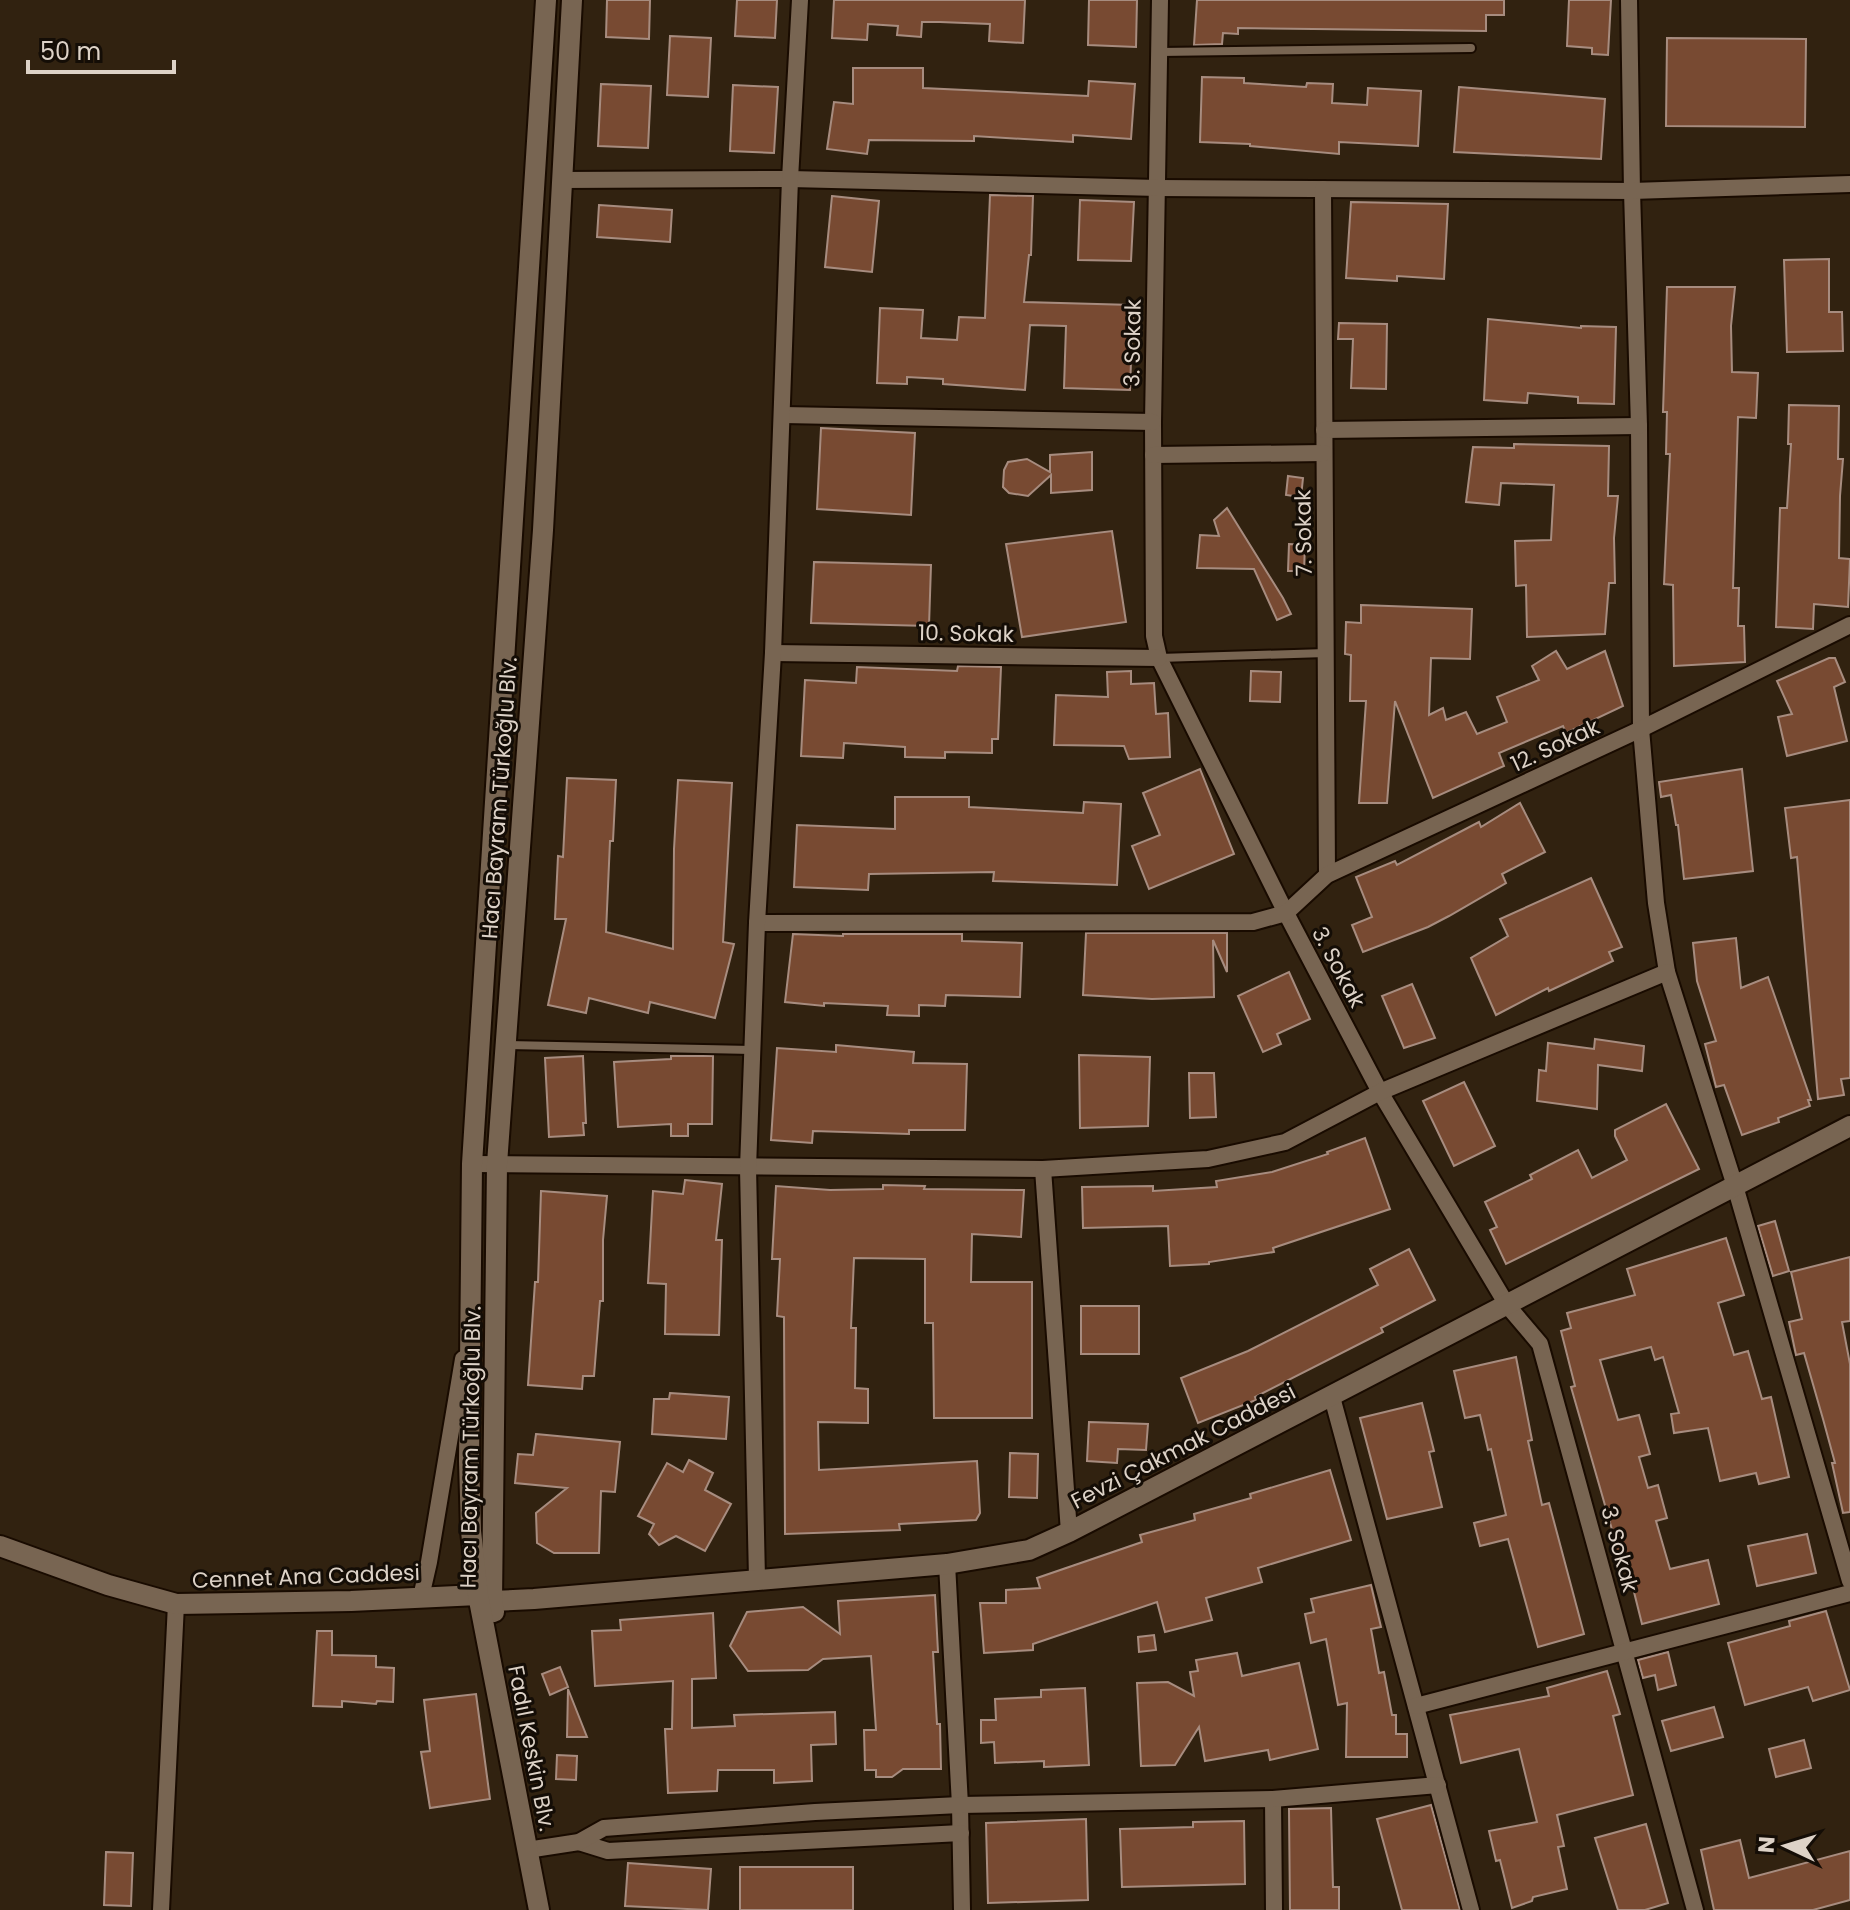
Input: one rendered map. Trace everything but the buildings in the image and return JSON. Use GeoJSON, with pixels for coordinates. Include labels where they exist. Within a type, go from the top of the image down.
{"type":"FeatureCollection","features":[{"type":"Feature","properties":{"kind":"street","name":"Hacı Bayram Türkoğlu Blv."},"geometry":{"type":"LineString","coordinates":[[485,1598],[471,1531],[472,1164],[546,0]]}},
{"type":"Feature","properties":{"kind":"street","name":"Hacı Bayram Türkoğlu Blv."},"geometry":{"type":"LineString","coordinates":[[485,1598],[497,1164],[543,530],[572,0]]}},
{"type":"Feature","properties":{"kind":"street"},"geometry":{"type":"LineString","coordinates":[[757,1579],[748,1168],[800,0]]}},
{"type":"Feature","properties":{"kind":"street","name":"3. Sokak"},"geometry":{"type":"LineString","coordinates":[[1160,0],[1153,422],[1154,636],[1159,658],[1286,913],[1380,1092],[1507,1305],[1540,1344],[1695,1910]]}},
{"type":"Feature","properties":{"kind":"street"},"geometry":{"type":"LineString","coordinates":[[1629,0],[1639,426],[1641,729],[1656,903],[1667,972],[1735,1186],[1850,1581]]}},
{"type":"Feature","properties":{"kind":"street"},"geometry":{"type":"LineString","coordinates":[[562,180],[790,179],[1158,188],[1632,191],[1850,184]]}},
{"type":"Feature","properties":{"kind":"street","name":"7. Sokak"},"geometry":{"type":"LineString","coordinates":[[1323,189],[1327,875]]}},
{"type":"Feature","properties":{"kind":"street"},"geometry":{"type":"LineString","coordinates":[[783,415],[1153,422]]}},
{"type":"Feature","properties":{"kind":"street"},"geometry":{"type":"LineString","coordinates":[[1324,430],[1639,426]]}},
{"type":"Feature","properties":{"kind":"street"},"geometry":{"type":"LineString","coordinates":[[1153,455],[1324,453]]}},
{"type":"Feature","properties":{"kind":"street","name":"12. Sokak"},"geometry":{"type":"LineString","coordinates":[[1286,913],[1327,875],[1641,729],[1850,625]]}},
{"type":"Feature","properties":{"kind":"street","name":"10. Sokak"},"geometry":{"type":"LineString","coordinates":[[773,653],[1159,658]]}},
{"type":"Feature","properties":{"kind":"street"},"geometry":{"type":"LineString","coordinates":[[757,923],[1253,922],[1286,913]]}},
{"type":"Feature","properties":{"kind":"street"},"geometry":{"type":"LineString","coordinates":[[472,1164],[1043,1169],[1208,1159],[1285,1142],[1380,1092],[1667,972]]}},
{"type":"Feature","properties":{"kind":"street","name":"Fevzi Çakmak Caddesi"},"geometry":{"type":"LineString","coordinates":[[485,1598],[947,1564],[1029,1550],[1332,1397],[1850,1126]]}},
{"type":"Feature","properties":{"kind":"street"},"geometry":{"type":"LineString","coordinates":[[1043,1169],[1069,1532]]}},
{"type":"Feature","properties":{"kind":"street"},"geometry":{"type":"LineString","coordinates":[[421,1597],[444,1479],[471,1306]]}},
{"type":"Feature","properties":{"kind":"street"},"geometry":{"type":"LineString","coordinates":[[1332,1397],[1471,1910]]}},
{"type":"Feature","properties":{"kind":"street","name":"Cennet Ana Caddesi"},"geometry":{"type":"LineString","coordinates":[[0,1546],[108,1585],[176,1604],[485,1598]]}},
{"type":"Feature","properties":{"kind":"street"},"geometry":{"type":"LineString","coordinates":[[947,1564],[960,1805],[962,1910]]}},
{"type":"Feature","properties":{"kind":"street"},"geometry":{"type":"LineString","coordinates":[[1416,1706],[1850,1593]]}},
{"type":"Feature","properties":{"kind":"street","name":"Fadıl Keskin Blv."},"geometry":{"type":"LineString","coordinates":[[485,1598],[534,1849],[553,1910]]}},
{"type":"Feature","properties":{"kind":"street"},"geometry":{"type":"LineString","coordinates":[[161,1910],[176,1604]]}},
{"type":"Feature","properties":{"kind":"street"},"geometry":{"type":"LineString","coordinates":[[534,1849],[579,1842],[604,1828],[815,1812],[960,1805],[1273,1799],[1438,1785]]}},
{"type":"Feature","properties":{"kind":"street"},"geometry":{"type":"LineString","coordinates":[[1273,1799],[1274,1910]]}},
{"type":"Feature","properties":{"kind":"street"},"geometry":{"type":"LineString","coordinates":[[579,1842],[608,1851],[961,1833]]}},
{"type":"Feature","properties":{"kind":"street","name":"Fadıl Keskin Blv."},"geometry":{"type":"LineString","coordinates":[[534,1849],[539,1910]]}},
{"type":"Feature","properties":{"kind":"lane"},"geometry":{"type":"LineString","coordinates":[[1160,52],[1471,48]]}},
{"type":"Feature","properties":{"kind":"lane"},"geometry":{"type":"LineString","coordinates":[[1159,658],[1326,653]]}},
{"type":"Feature","properties":{"kind":"lane"},"geometry":{"type":"LineString","coordinates":[[505,1045],[752,1050]]}}]}
